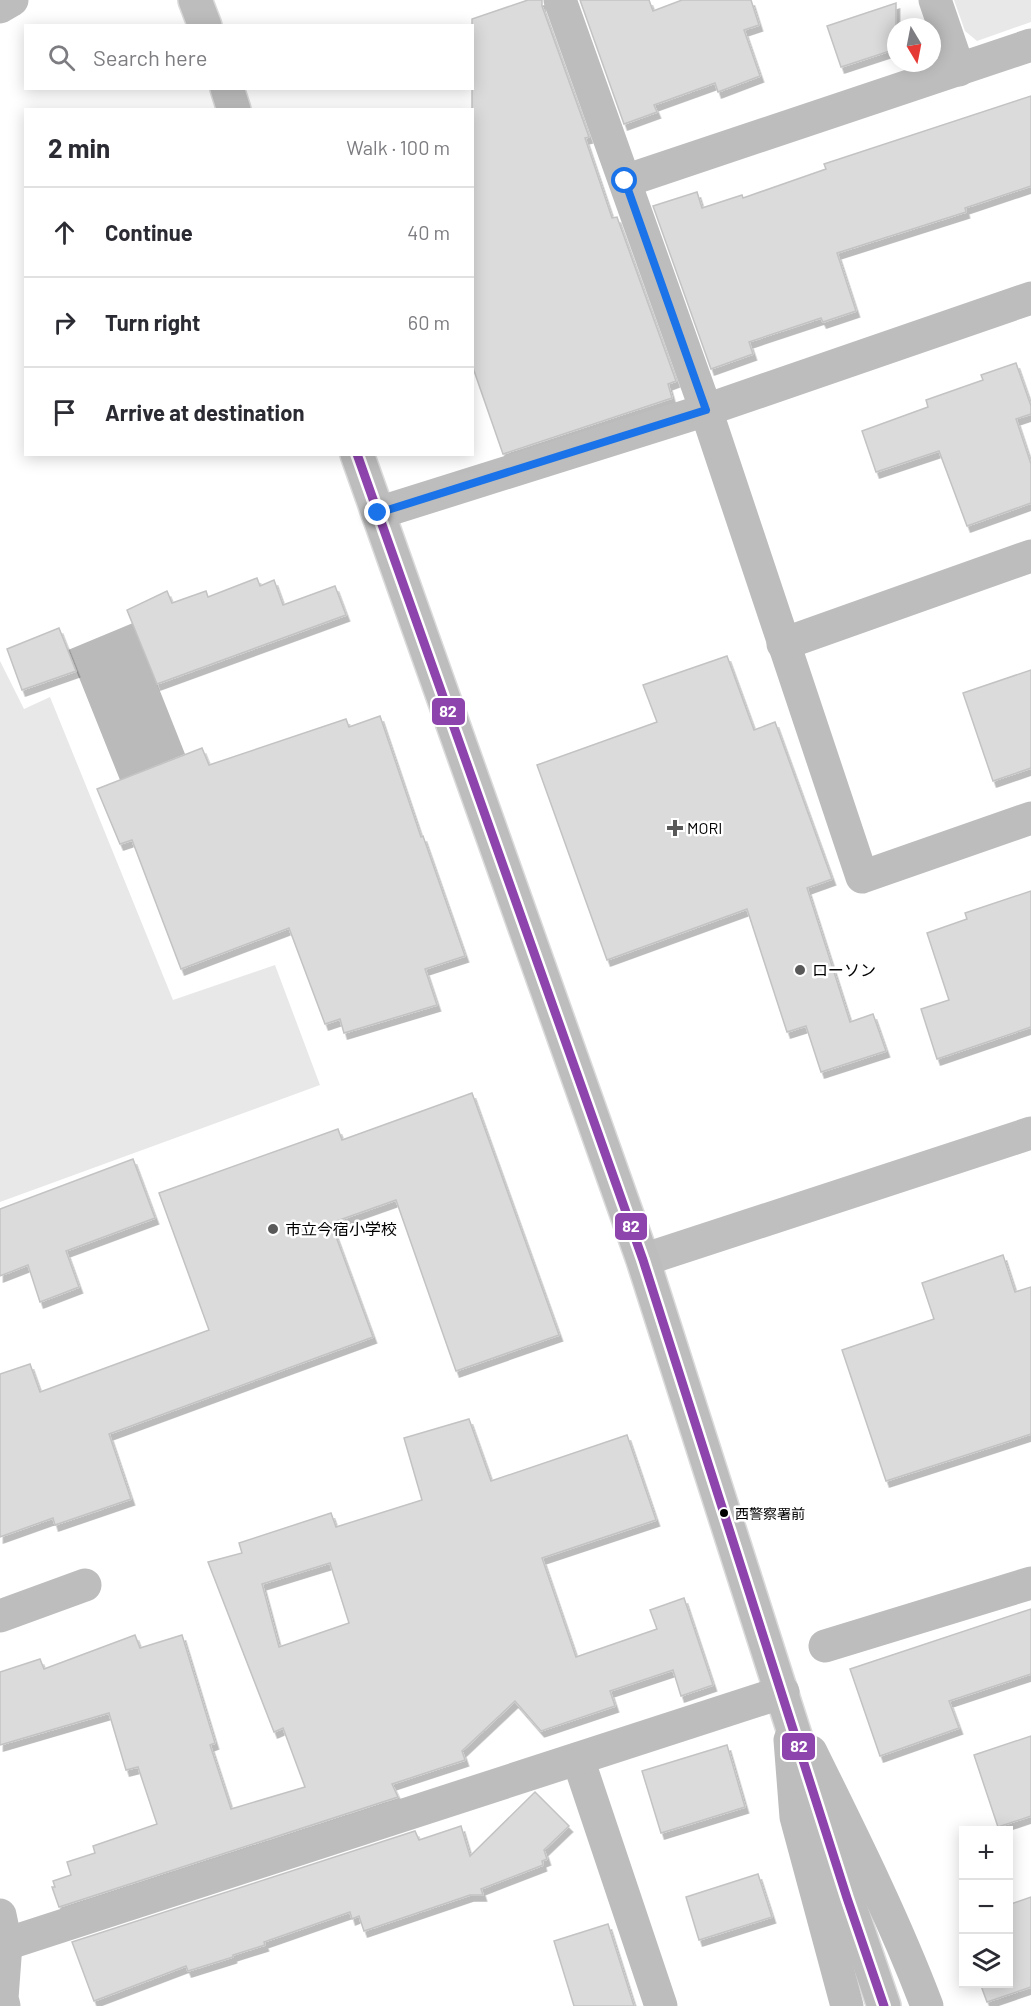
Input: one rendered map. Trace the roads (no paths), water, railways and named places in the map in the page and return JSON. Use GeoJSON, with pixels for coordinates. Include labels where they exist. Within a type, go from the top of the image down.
{"type":"FeatureCollection","features":[{"type":"Feature","properties":{"kind":"main road"},"geometry":{"type":"LineString","coordinates":[[0,7],[12,0]]}},
{"type":"Feature","properties":{"kind":"main road"},"geometry":{"type":"LineString","coordinates":[[195,0],[204,24]]}},
{"type":"Feature","properties":{"kind":"main road"},"geometry":{"type":"LineString","coordinates":[[560,0],[706,410],[862,877],[1031,818]]}},
{"type":"Feature","properties":{"kind":"main road"},"geometry":{"type":"LineString","coordinates":[[935,0],[959,70]]}},
{"type":"Feature","properties":{"kind":"main road"},"geometry":{"type":"LineString","coordinates":[[625,181],[1031,45]]}},
{"type":"Feature","properties":{"kind":"main road"},"geometry":{"type":"LineString","coordinates":[[228,90],[233,108]]}},
{"type":"Feature","properties":{"kind":"main road"},"geometry":{"type":"LineString","coordinates":[[378,513],[706,410],[1031,298]]}},
{"type":"Feature","properties":{"kind":"main road"},"geometry":{"type":"LineString","coordinates":[[358,456],[643,1260],[847,1898],[884,2006]]}},
{"type":"Feature","properties":{"kind":"main road"},"geometry":{"type":"LineString","coordinates":[[783,644],[1031,556]]}},
{"type":"Feature","properties":{"kind":"main road"},"geometry":{"type":"LineString","coordinates":[[825,1646],[1031,1583]]}},
{"type":"Feature","properties":{"kind":"main road"},"geometry":{"type":"LineString","coordinates":[[0,1616],[85,1585]]}},
{"type":"Feature","properties":{"kind":"main road"},"geometry":{"type":"LineString","coordinates":[[4,2006],[3,1930],[785,1699]]}},
{"type":"Feature","properties":{"kind":"main road"},"geometry":{"type":"LineString","coordinates":[[785,1699],[796,1817],[847,2006]]}},
{"type":"Feature","properties":{"kind":"main road"},"geometry":{"type":"LineString","coordinates":[[785,1699],[859,1849],[913,1968],[927,2006]]}},
{"type":"Feature","properties":{"kind":"main road"},"geometry":{"type":"LineString","coordinates":[[578,1759],[661,2006]]}},
{"type":"Feature","properties":{"kind":"street"},"geometry":{"type":"LineString","coordinates":[[643,1260],[1031,1133]]}},
{"type":"Feature","properties":{"kind":"place","name":"MORI"},"geometry":{"type":"Point","coordinates":[675,828]}},
{"type":"Feature","properties":{"kind":"place","name":"ローソン"},"geometry":{"type":"Point","coordinates":[800,970]}},
{"type":"Feature","properties":{"kind":"place","name":"市立今宿小学校"},"geometry":{"type":"Point","coordinates":[273,1229]}},
{"type":"Feature","properties":{"kind":"place","name":"西警察署前"},"geometry":{"type":"Point","coordinates":[724,1513]}}]}
